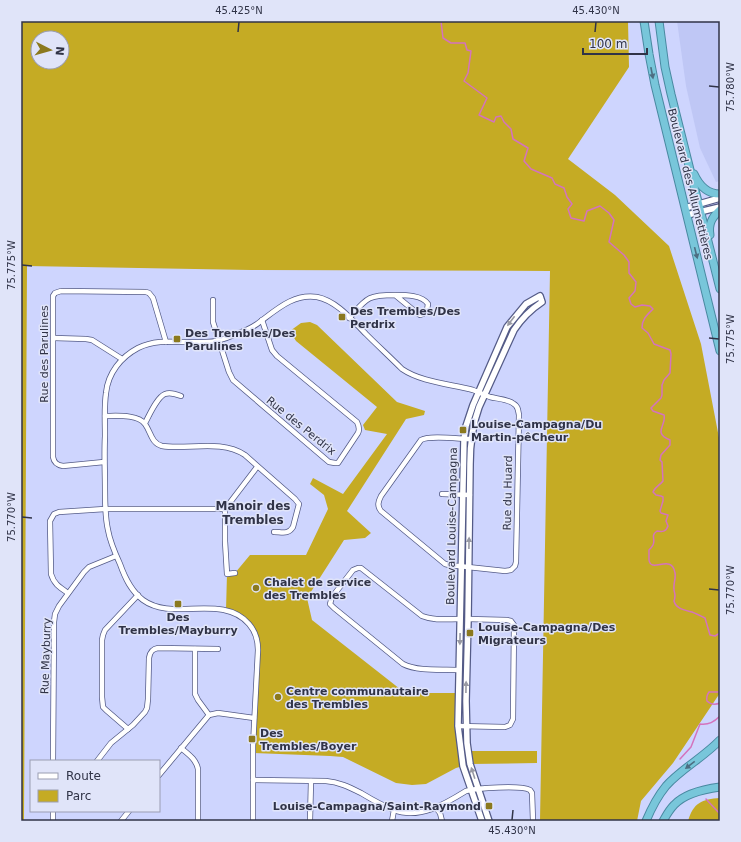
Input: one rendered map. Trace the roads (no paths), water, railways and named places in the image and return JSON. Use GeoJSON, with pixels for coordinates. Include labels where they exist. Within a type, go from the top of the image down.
{"type":"FeatureCollection","features":[{"type":"Feature","properties":{"kind":"highway","name":"Boulevard des Allumettières"},"geometry":{"type":"LineString","coordinates":[[644,21],[655,85],[720,351]]}},
{"type":"Feature","properties":{"kind":"highway","name":"Boulevard des Allumettières"},"geometry":{"type":"LineString","coordinates":[[659,21],[665,67],[671,94],[720,289]]}},
{"type":"Feature","properties":{"kind":"highway"},"geometry":{"type":"LineString","coordinates":[[687,156],[694,175],[704,189],[712,193],[720,194]]}},
{"type":"Feature","properties":{"kind":"highway"},"geometry":{"type":"LineString","coordinates":[[714,266],[709,228],[713,217],[720,210]]}},
{"type":"Feature","properties":{"kind":"highway"},"geometry":{"type":"LineString","coordinates":[[646,821],[653,803],[666,786],[720,740]]}},
{"type":"Feature","properties":{"kind":"highway"},"geometry":{"type":"LineString","coordinates":[[663,821],[674,805],[682,799],[701,791],[720,787]]}},
{"type":"Feature","properties":{"kind":"street"},"geometry":{"type":"LineString","coordinates":[[686,212],[699,208],[720,198]]}},
{"type":"Feature","properties":{"kind":"street"},"geometry":{"type":"LineString","coordinates":[[699,208],[720,206]]}},
{"type":"Feature","properties":{"kind":"street","name":"Rue des Parulines"},"geometry":{"type":"LineString","coordinates":[[104,462],[62,466],[54,461],[53,296],[61,291],[149,293],[153,298],[166,342]]}},
{"type":"Feature","properties":{"kind":"street"},"geometry":{"type":"LineString","coordinates":[[349,318],[368,298],[377,295],[395,295],[406,295],[424,300],[428,304],[427,310],[423,314],[417,313],[395,295]]}},
{"type":"Feature","properties":{"kind":"street"},"geometry":{"type":"LineString","coordinates":[[253,821],[254,718],[258,644],[255,634],[253,629],[245,620],[232,612],[220,609],[161,608],[148,603],[138,595],[127,582],[116,556],[108,531],[105,509],[105,398],[107,384],[112,372],[122,359],[134,350],[146,345],[166,342],[202,342],[219,340],[243,332],[289,301],[309,296],[331,302],[407,373],[474,390],[482,394]]}},
{"type":"Feature","properties":{"kind":"street","name":"Boulevard Louise-Campagna"},"geometry":{"type":"LineString","coordinates":[[482,821],[463,766],[458,726],[460,620],[465,566],[470,495],[471,440],[475,418],[482,394],[508,327],[526,304],[540,296],[542,302],[530,310],[518,322],[482,394],[470,414],[464,439],[463,495],[465,566],[468,620],[466,670],[467,751],[489,821]]}},
{"type":"Feature","properties":{"kind":"street"},"geometry":{"type":"LineString","coordinates":[[213,300],[213,322],[219,340]]}},
{"type":"Feature","properties":{"kind":"street","name":"Rue des Perdrix"},"geometry":{"type":"LineString","coordinates":[[219,340],[228,372],[233,380],[329,462],[335,464],[338,462],[360,430],[357,422],[277,356],[272,350],[262,320]]}},
{"type":"Feature","properties":{"kind":"street"},"geometry":{"type":"LineString","coordinates":[[54,338],[92,340],[122,359]]}},
{"type":"Feature","properties":{"kind":"street"},"geometry":{"type":"LineString","coordinates":[[145,423],[158,400],[163,395],[170,393],[181,396]]}},
{"type":"Feature","properties":{"kind":"street","name":"Rue du Huard"},"geometry":{"type":"LineString","coordinates":[[465,566],[508,571],[513,569],[516,562],[518,411],[514,403],[482,394]]}},
{"type":"Feature","properties":{"kind":"street"},"geometry":{"type":"LineString","coordinates":[[105,416],[133,418],[145,423],[153,440],[158,445],[165,447],[225,447],[242,453],[299,504],[291,530],[289,532],[274,532]]}},
{"type":"Feature","properties":{"kind":"street"},"geometry":{"type":"LineString","coordinates":[[465,566],[444,564],[381,512],[378,506],[381,496],[421,440],[430,438],[471,440]]}},
{"type":"Feature","properties":{"kind":"street"},"geometry":{"type":"LineString","coordinates":[[235,573],[227,574],[225,509],[257,467]]}},
{"type":"Feature","properties":{"kind":"street"},"geometry":{"type":"LineString","coordinates":[[442,494],[470,495]]}},
{"type":"Feature","properties":{"kind":"street"},"geometry":{"type":"LineString","coordinates":[[68,593],[52,580],[50,574],[50,522],[54,514],[59,512],[105,509],[225,509]]}},
{"type":"Feature","properties":{"kind":"street","name":"Rue Mayburry"},"geometry":{"type":"LineString","coordinates":[[53,760],[54,622],[57,610],[86,569],[116,556]]}},
{"type":"Feature","properties":{"kind":"street"},"geometry":{"type":"LineString","coordinates":[[458,726],[506,727],[512,722],[515,628],[513,623],[507,620],[434,619],[422,616],[361,568],[353,570],[332,597],[330,604],[334,608],[403,664],[417,668],[466,670]]}},
{"type":"Feature","properties":{"kind":"street"},"geometry":{"type":"LineString","coordinates":[[128,729],[103,707],[102,640],[105,630],[138,595]]}},
{"type":"Feature","properties":{"kind":"street"},"geometry":{"type":"LineString","coordinates":[[98,760],[114,739],[128,729],[147,708],[149,654],[151,651],[158,648],[218,649]]}},
{"type":"Feature","properties":{"kind":"street"},"geometry":{"type":"LineString","coordinates":[[195,649],[195,694],[209,715]]}},
{"type":"Feature","properties":{"kind":"street"},"geometry":{"type":"LineString","coordinates":[[160,774],[209,715],[218,713],[254,718]]}},
{"type":"Feature","properties":{"kind":"street"},"geometry":{"type":"LineString","coordinates":[[181,748],[197,764],[198,821]]}},
{"type":"Feature","properties":{"kind":"street"},"geometry":{"type":"LineString","coordinates":[[253,780],[336,782],[394,810],[411,813],[420,813],[436,808],[466,791],[484,788],[528,788],[533,797],[533,821]]}},
{"type":"Feature","properties":{"kind":"street"},"geometry":{"type":"LineString","coordinates":[[310,781],[310,821]]}},
{"type":"Feature","properties":{"kind":"street"},"geometry":{"type":"LineString","coordinates":[[436,808],[440,813],[442,821]]}},
{"type":"Feature","properties":{"kind":"street"},"geometry":{"type":"LineString","coordinates":[[392,821],[394,810]]}},
{"type":"Feature","properties":{"kind":"street"},"geometry":{"type":"LineString","coordinates":[[120,821],[128,812]]}},
{"type":"Feature","properties":{"kind":"waterway"},"geometry":{"type":"LineString","coordinates":[[441,21],[443,38],[451,43],[465,43],[467,50],[471,51],[468,73],[464,81],[487,98],[479,115],[494,122],[496,117],[501,116],[504,122],[511,129],[513,139],[528,148],[524,161],[531,169],[552,178],[555,184],[564,188],[567,197],[572,204],[568,209],[571,218],[584,221],[587,211],[600,206],[609,213],[614,220],[609,242],[624,255],[629,262],[629,273],[636,282],[635,291],[629,298],[631,304],[635,307],[642,305],[650,306],[653,309],[644,320],[642,328],[648,333],[654,344],[670,350],[671,354],[670,373],[662,385],[661,398],[651,408],[653,411],[664,415],[664,422],[661,432],[662,435],[670,440],[670,445],[661,455],[660,460],[662,462],[663,481],[653,492],[656,495],[663,497],[660,511],[661,513],[668,515],[666,521],[668,526],[665,530],[657,531],[654,534],[654,543],[649,550],[649,560],[653,565],[670,564],[673,567],[675,575],[675,604],[681,609],[705,618],[710,635],[715,636],[720,633]]}},
{"type":"Feature","properties":{"kind":"waterway"},"geometry":{"type":"LineString","coordinates":[[720,692],[709,692],[707,695],[707,701],[712,704],[720,703]]}},
{"type":"Feature","properties":{"kind":"waterway"},"geometry":{"type":"LineString","coordinates":[[680,759],[691,747],[700,724],[711,723],[720,716]]}},
{"type":"Feature","properties":{"kind":"waterway"},"geometry":{"type":"LineString","coordinates":[[706,799],[720,814]]}},
{"type":"Feature","properties":{"kind":"place","name":"Des Trembles/Des Perdrix"},"geometry":{"type":"Point","coordinates":[342,317]}},
{"type":"Feature","properties":{"kind":"place","name":"Des Trembles/Des Parulines"},"geometry":{"type":"Point","coordinates":[177,339]}},
{"type":"Feature","properties":{"kind":"place","name":"Louise-Campagna/Du Martin-pêCheur"},"geometry":{"type":"Point","coordinates":[463,430]}},
{"type":"Feature","properties":{"kind":"place","name":"Chalet de service des Trembles"},"geometry":{"type":"Point","coordinates":[256,588]}},
{"type":"Feature","properties":{"kind":"place","name":"Des Trembles/Mayburry"},"geometry":{"type":"Point","coordinates":[178,604]}},
{"type":"Feature","properties":{"kind":"place","name":"Louise-Campagna/Des Migrateurs"},"geometry":{"type":"Point","coordinates":[470,633]}},
{"type":"Feature","properties":{"kind":"place","name":"Centre communautaire des Trembles"},"geometry":{"type":"Point","coordinates":[278,697]}},
{"type":"Feature","properties":{"kind":"place","name":"Des Trembles/Boyer"},"geometry":{"type":"Point","coordinates":[252,739]}},
{"type":"Feature","properties":{"kind":"place","name":"Louise-Campagna/Saint-Raymond"},"geometry":{"type":"Point","coordinates":[489,806]}},
{"type":"Feature","properties":{"kind":"district","name":"Manoir des Trembles"},"geometry":{"type":"Point","coordinates":[253,513]}}]}
